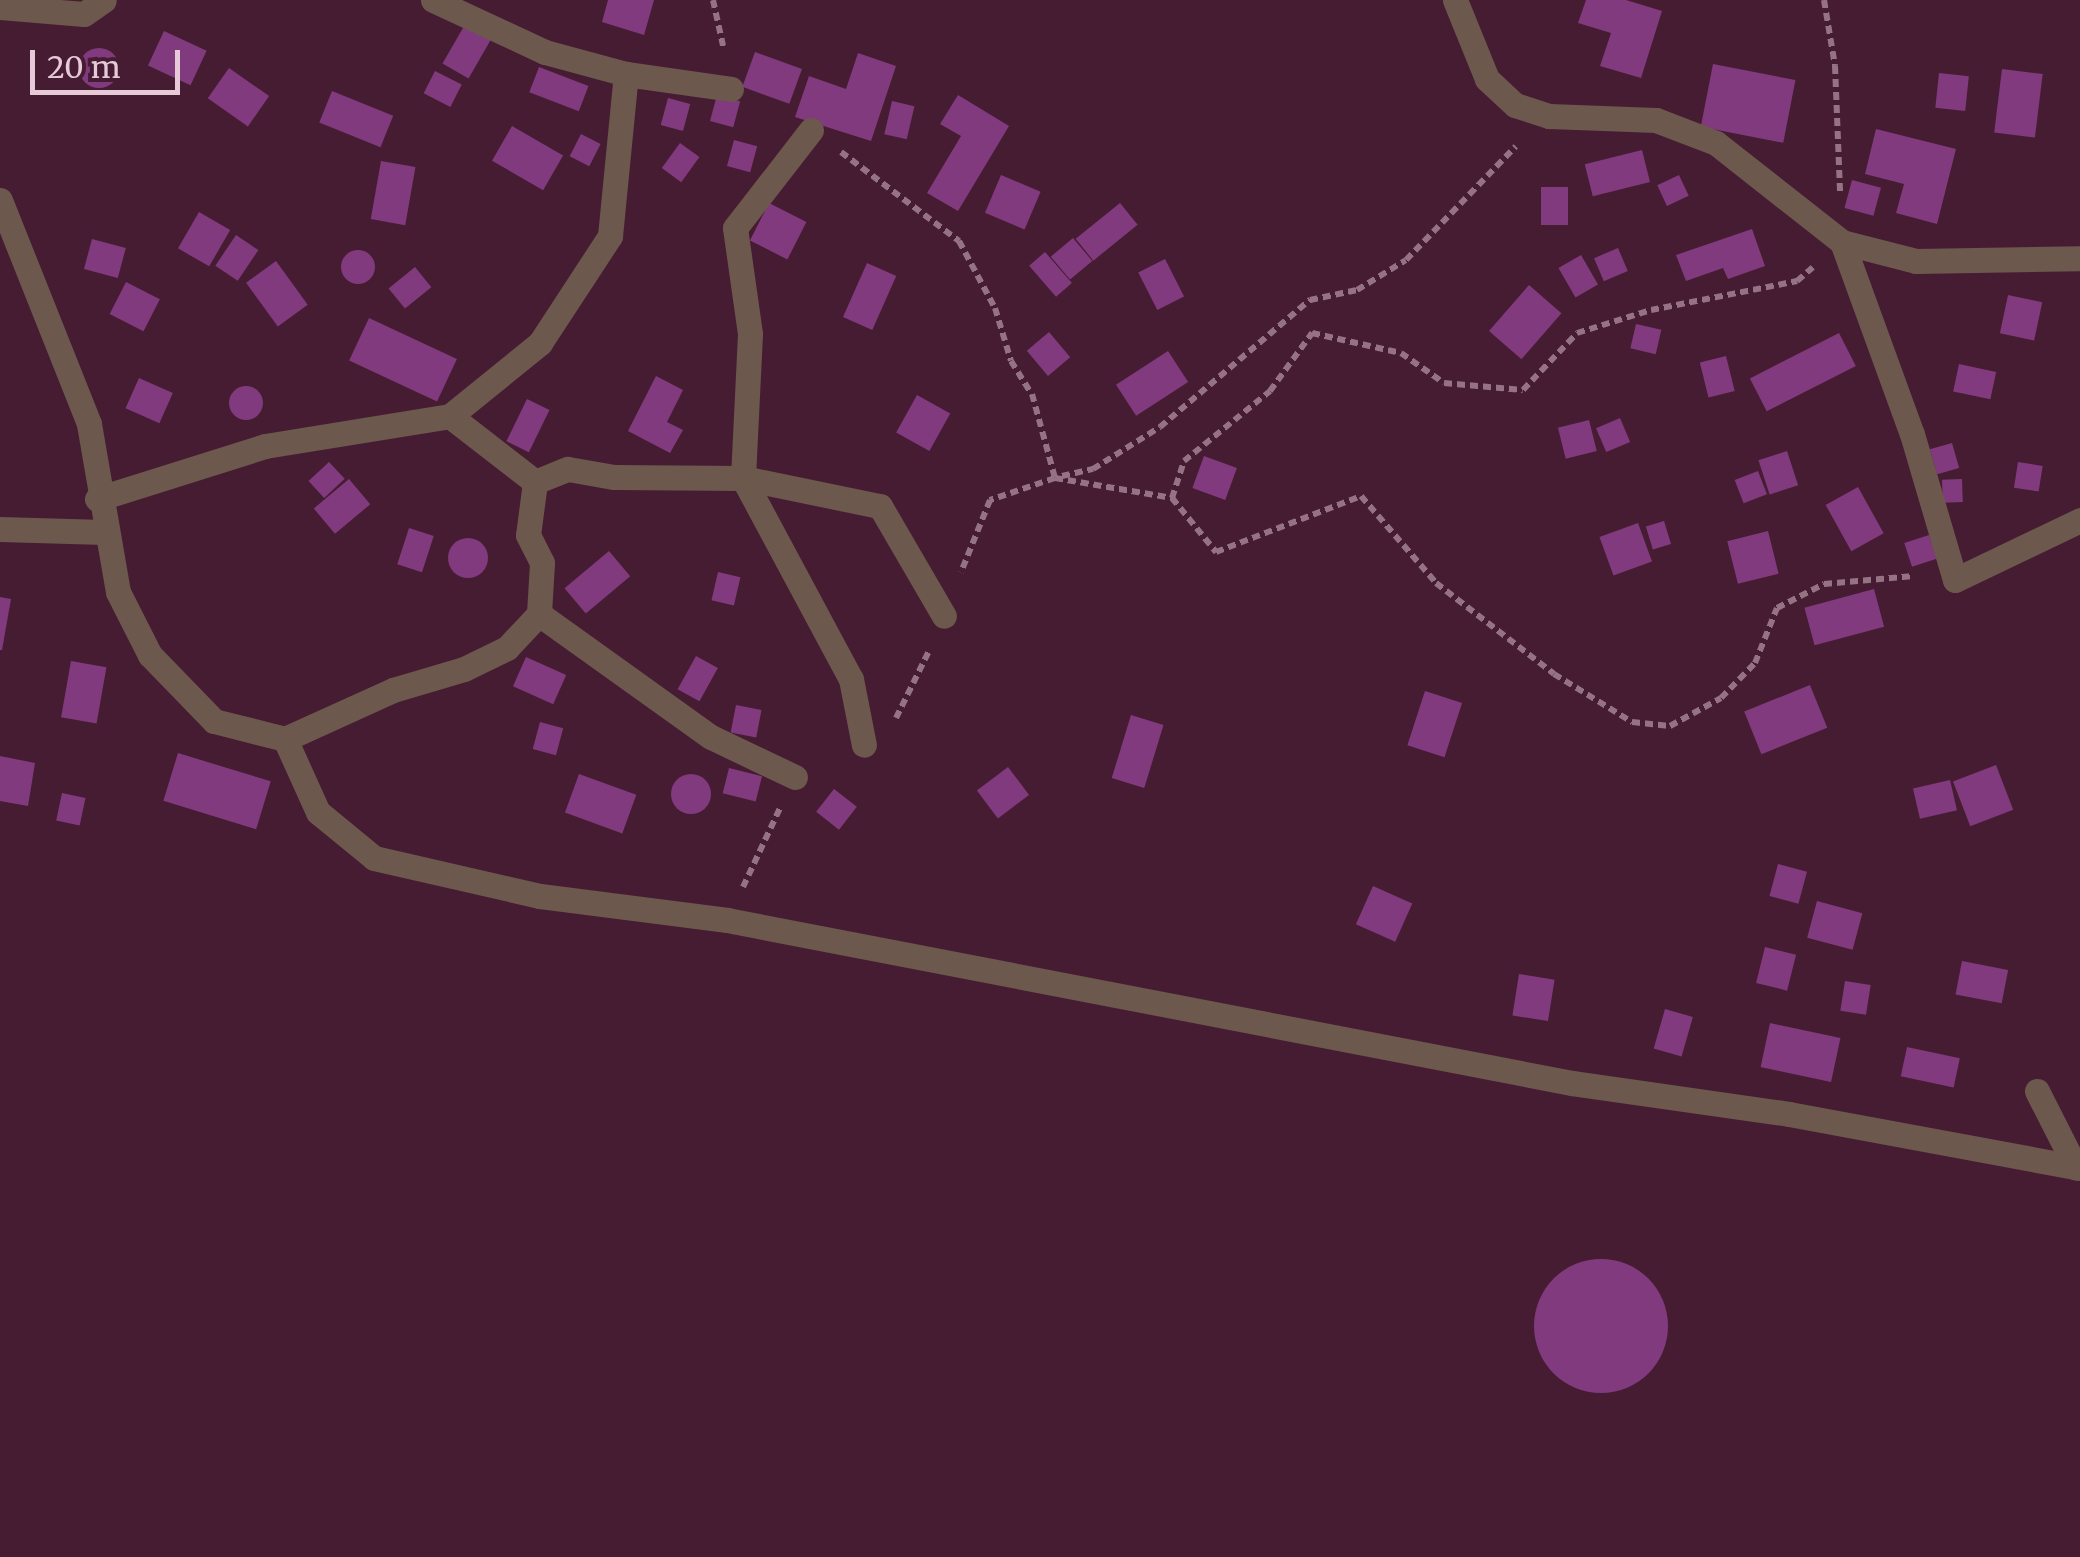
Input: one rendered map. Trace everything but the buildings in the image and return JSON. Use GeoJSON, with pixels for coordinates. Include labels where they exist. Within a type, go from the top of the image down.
{"type":"FeatureCollection","features":[{"type":"Feature","properties":{"kind":"street"},"geometry":{"type":"LineString","coordinates":[[0,8],[84,14],[104,0]]}},
{"type":"Feature","properties":{"kind":"street"},"geometry":{"type":"LineString","coordinates":[[433,0],[545,52],[626,74],[730,90]]}},
{"type":"Feature","properties":{"kind":"street"},"geometry":{"type":"LineString","coordinates":[[1455,0],[1487,79],[1515,105],[1549,116],[1656,120],[1716,143],[1842,242],[1916,261],[2080,258]]}},
{"type":"Feature","properties":{"kind":"street"},"geometry":{"type":"LineString","coordinates":[[97,499],[265,446],[450,416],[540,343],[610,236],[626,74]]}},
{"type":"Feature","properties":{"kind":"street"},"geometry":{"type":"LineString","coordinates":[[812,130],[735,228],[750,334],[744,478],[851,679],[864,745]]}},
{"type":"Feature","properties":{"kind":"street"},"geometry":{"type":"LineString","coordinates":[[0,200],[90,424],[97,499],[118,592],[172,680],[214,720],[286,739],[393,690],[464,669],[507,648],[539,614],[542,564],[528,535],[536,482]]}},
{"type":"Feature","properties":{"kind":"street"},"geometry":{"type":"LineString","coordinates":[[1842,242],[1912,434],[1956,580],[2080,520]]}},
{"type":"Feature","properties":{"kind":"street"},"geometry":{"type":"LineString","coordinates":[[450,416],[536,482]]}},
{"type":"Feature","properties":{"kind":"street"},"geometry":{"type":"LineString","coordinates":[[536,482],[568,470],[744,478],[880,506],[944,616]]}},
{"type":"Feature","properties":{"kind":"street"},"geometry":{"type":"LineString","coordinates":[[0,529],[104,532]]}},
{"type":"Feature","properties":{"kind":"street"},"geometry":{"type":"LineString","coordinates":[[539,614],[711,737],[795,777]]}},
{"type":"Feature","properties":{"kind":"street"},"geometry":{"type":"LineString","coordinates":[[286,739],[318,812],[374,858],[540,896],[727,920],[1572,1083],[1788,1114],[2078,1168]]}},
{"type":"Feature","properties":{"kind":"street"},"geometry":{"type":"LineString","coordinates":[[2037,1091],[2078,1168]]}},
{"type":"Feature","properties":{"kind":"path"},"geometry":{"type":"LineString","coordinates":[[713,0],[730,90]]}},
{"type":"Feature","properties":{"kind":"path"},"geometry":{"type":"LineString","coordinates":[[1172,498],[1184,462],[1270,391],[1312,333],[1401,353],[1444,382],[1523,390],[1577,333],[1651,310],[1796,282],[1842,242],[1836,66],[1824,0]]}},
{"type":"Feature","properties":{"kind":"path"},"geometry":{"type":"LineString","coordinates":[[864,745],[902,713],[990,500],[1093,469],[1160,427],[1310,300],[1357,290],[1406,260],[1549,116]]}},
{"type":"Feature","properties":{"kind":"path"},"geometry":{"type":"LineString","coordinates":[[812,130],[959,241],[995,308],[1011,362],[1032,394],[1056,478]]}},
{"type":"Feature","properties":{"kind":"path"},"geometry":{"type":"LineString","coordinates":[[1056,478],[1172,498],[1216,552],[1361,496],[1436,583],[1554,674],[1632,722],[1670,726],[1721,698],[1755,663],[1777,608],[1824,584],[1910,576],[1956,580]]}},
{"type":"Feature","properties":{"kind":"path"},"geometry":{"type":"LineString","coordinates":[[727,920],[795,777]]}}]}
